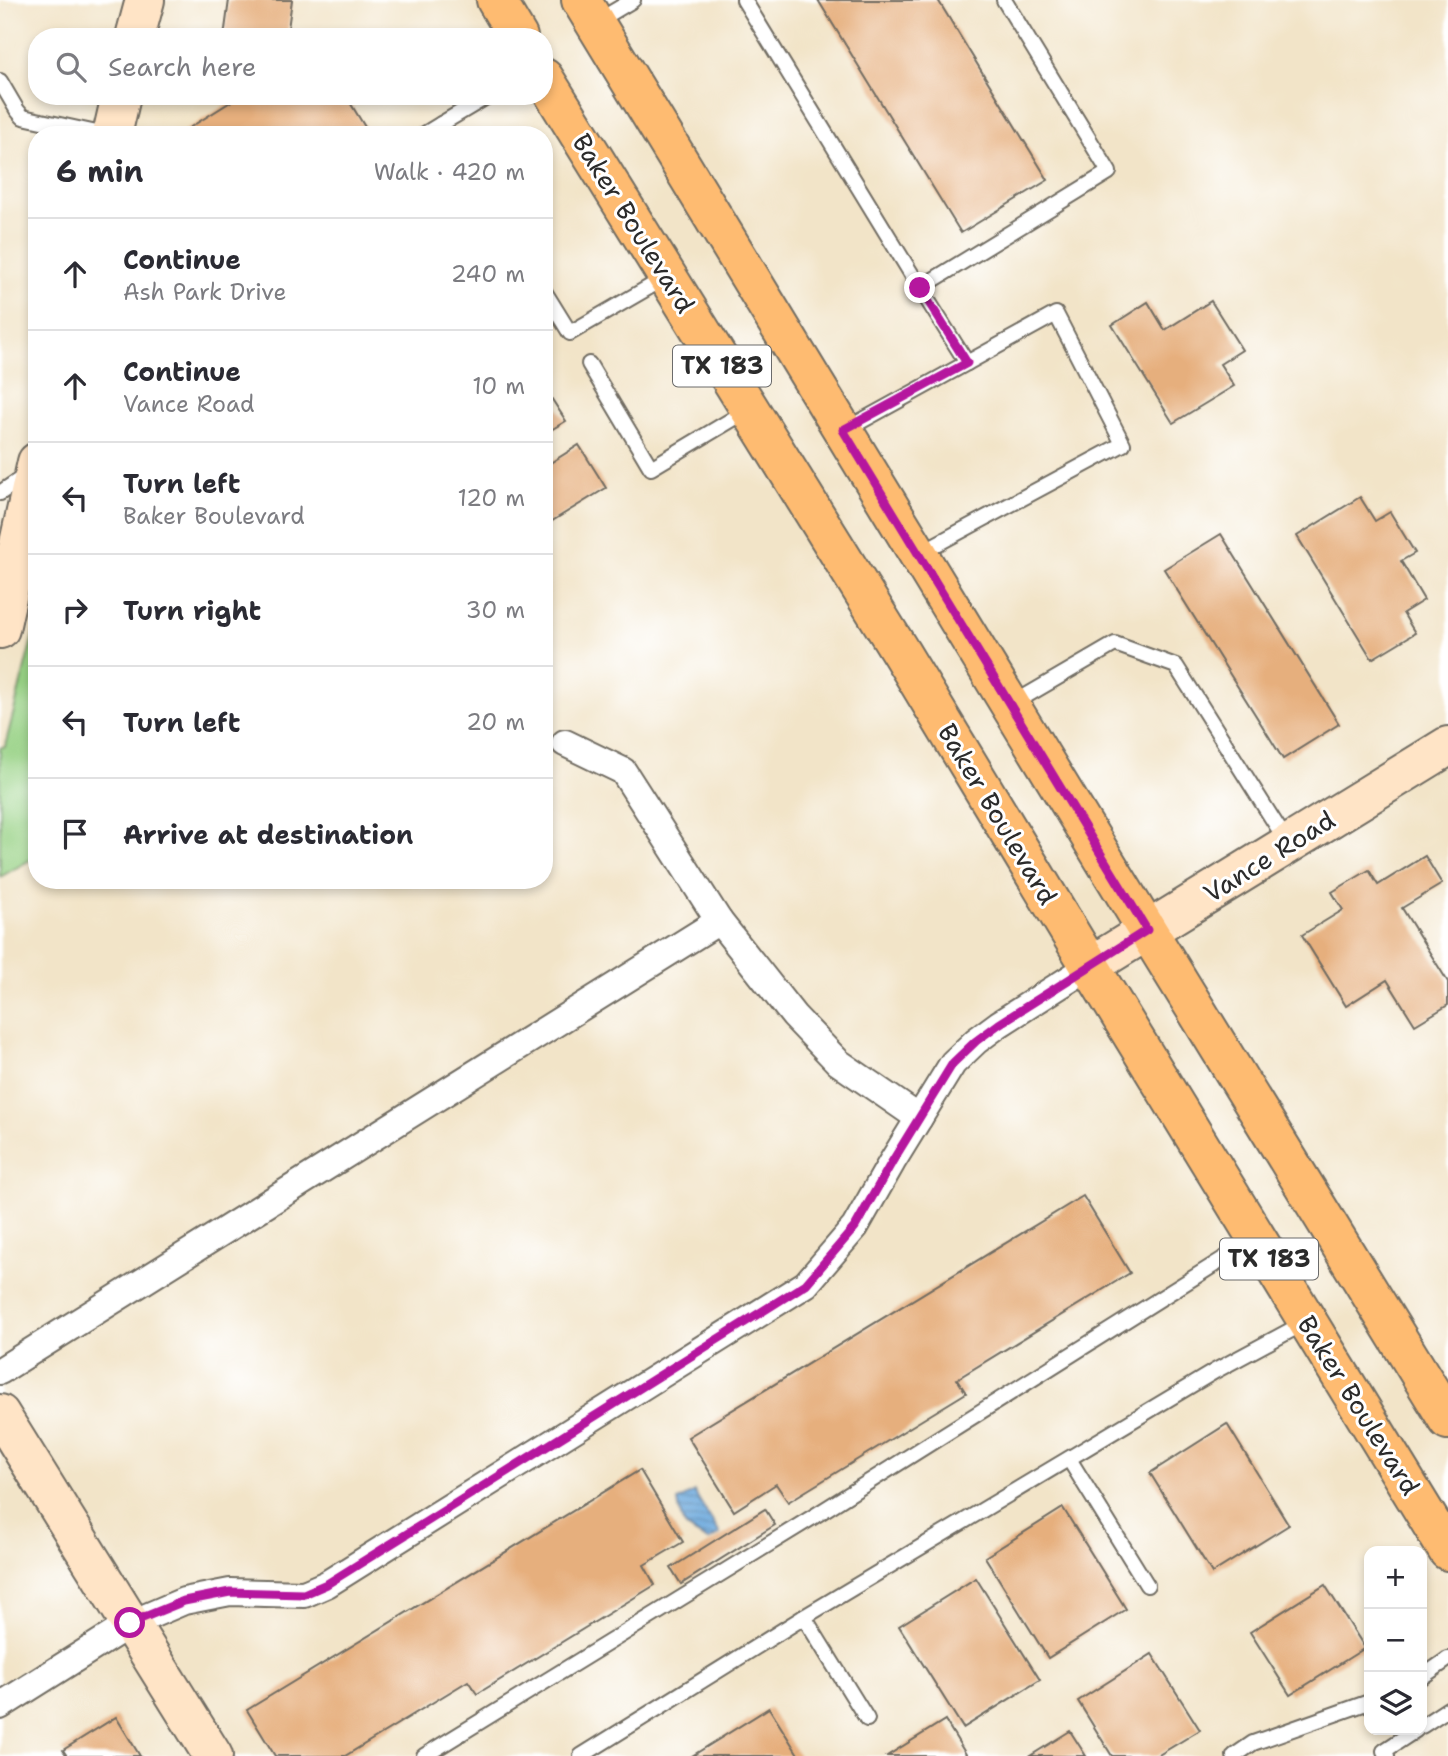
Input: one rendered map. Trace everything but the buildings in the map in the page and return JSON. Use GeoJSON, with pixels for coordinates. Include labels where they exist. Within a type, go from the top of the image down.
{"type":"FeatureCollection","features":[{"type":"Feature","properties":{"kind":"main road"},"geometry":{"type":"LineString","coordinates":[[496,0],[513,28]]}},
{"type":"Feature","properties":{"kind":"main road","name":"TX 183"},"geometry":{"type":"LineString","coordinates":[[588,11],[1147,930],[1443,1402]]}},
{"type":"Feature","properties":{"kind":"main road","name":"Baker Boulevard"},"geometry":{"type":"LineString","coordinates":[[553,92],[894,641],[1448,1551]]}},
{"type":"Feature","properties":{"kind":"street"},"geometry":{"type":"LineString","coordinates":[[137,28],[145,0]]}},
{"type":"Feature","properties":{"kind":"street"},"geometry":{"type":"LineString","coordinates":[[114,126],[119,105]]}},
{"type":"Feature","properties":{"kind":"street"},"geometry":{"type":"LineString","coordinates":[[0,629],[28,502]]}},
{"type":"Feature","properties":{"kind":"street"},"geometry":{"type":"LineString","coordinates":[[565,743],[622,771],[719,921],[793,1016],[838,1062],[919,1118]]}},
{"type":"Feature","properties":{"kind":"street","name":"Vance Road"},"geometry":{"type":"LineString","coordinates":[[1090,966],[1448,746]]}},
{"type":"Feature","properties":{"kind":"street"},"geometry":{"type":"LineString","coordinates":[[0,1371],[719,921]]}},
{"type":"Feature","properties":{"kind":"street"},"geometry":{"type":"LineString","coordinates":[[0,1706],[130,1623],[184,1601],[230,1592],[304,1594],[327,1584],[806,1284],[855,1227],[953,1063],[999,1024],[1090,966]]}},
{"type":"Feature","properties":{"kind":"street"},"geometry":{"type":"LineString","coordinates":[[0,1414],[213,1756]]}},
{"type":"Feature","properties":{"kind":"lane"},"geometry":{"type":"LineString","coordinates":[[588,11],[633,0]]}},
{"type":"Feature","properties":{"kind":"lane"},"geometry":{"type":"LineString","coordinates":[[744,0],[967,363]]}},
{"type":"Feature","properties":{"kind":"lane"},"geometry":{"type":"LineString","coordinates":[[920,288],[1109,172],[1004,0]]}},
{"type":"Feature","properties":{"kind":"lane"},"geometry":{"type":"LineString","coordinates":[[0,81],[23,117],[64,126]]}},
{"type":"Feature","properties":{"kind":"lane"},"geometry":{"type":"LineString","coordinates":[[448,126],[476,105]]}},
{"type":"Feature","properties":{"kind":"lane"},"geometry":{"type":"LineString","coordinates":[[553,306],[570,333],[667,276]]}},
{"type":"Feature","properties":{"kind":"lane"},"geometry":{"type":"LineString","coordinates":[[843,430],[1056,314],[1123,444],[918,554]]}},
{"type":"Feature","properties":{"kind":"lane"},"geometry":{"type":"LineString","coordinates":[[589,364],[651,468],[750,410]]}},
{"type":"Feature","properties":{"kind":"lane"},"geometry":{"type":"LineString","coordinates":[[0,493],[28,472]]}},
{"type":"Feature","properties":{"kind":"lane"},"geometry":{"type":"LineString","coordinates":[[1011,705],[1115,644],[1176,666],[1288,844]]}},
{"type":"Feature","properties":{"kind":"lane"},"geometry":{"type":"LineString","coordinates":[[424,1756],[813,1517],[1256,1238]]}},
{"type":"Feature","properties":{"kind":"lane"},"geometry":{"type":"LineString","coordinates":[[582,1756],[804,1617],[1215,1371],[1307,1322]]}},
{"type":"Feature","properties":{"kind":"lane"},"geometry":{"type":"LineString","coordinates":[[1069,1459],[1147,1585]]}},
{"type":"Feature","properties":{"kind":"lane"},"geometry":{"type":"LineString","coordinates":[[804,1617],[867,1719]]}},
{"type":"Feature","properties":{"kind":"lane"},"geometry":{"type":"LineString","coordinates":[[1427,1674],[1448,1659]]}},
{"type":"Feature","properties":{"kind":"lane"},"geometry":{"type":"LineString","coordinates":[[1234,1756],[1253,1743],[1364,1704]]}},
{"type":"Feature","properties":{"kind":"lane"},"geometry":{"type":"LineString","coordinates":[[1427,1723],[1448,1709]]}},
{"type":"Feature","properties":{"kind":"lane"},"geometry":{"type":"LineString","coordinates":[[1387,1756],[1384,1751],[1408,1735]]}},
{"type":"Feature","properties":{"kind":"green space"},"geometry":{"type":"Polygon","coordinates":[[[28,655],[28,861],[0,877],[0,748],[5,746],[28,655]]]}},
{"type":"Feature","properties":{"kind":"water"},"geometry":{"type":"Polygon","coordinates":[[[694,1492],[720,1534],[708,1541],[689,1530],[681,1517],[678,1501],[694,1492]]]}},
{"type":"Feature","properties":{"kind":"route"},"geometry":{"type":"LineString","coordinates":[[130,1623],[184,1601],[230,1592],[304,1594],[327,1584],[806,1284],[855,1227],[953,1063],[999,1024],[1147,930],[843,430],[967,363],[920,288]]}}]}
